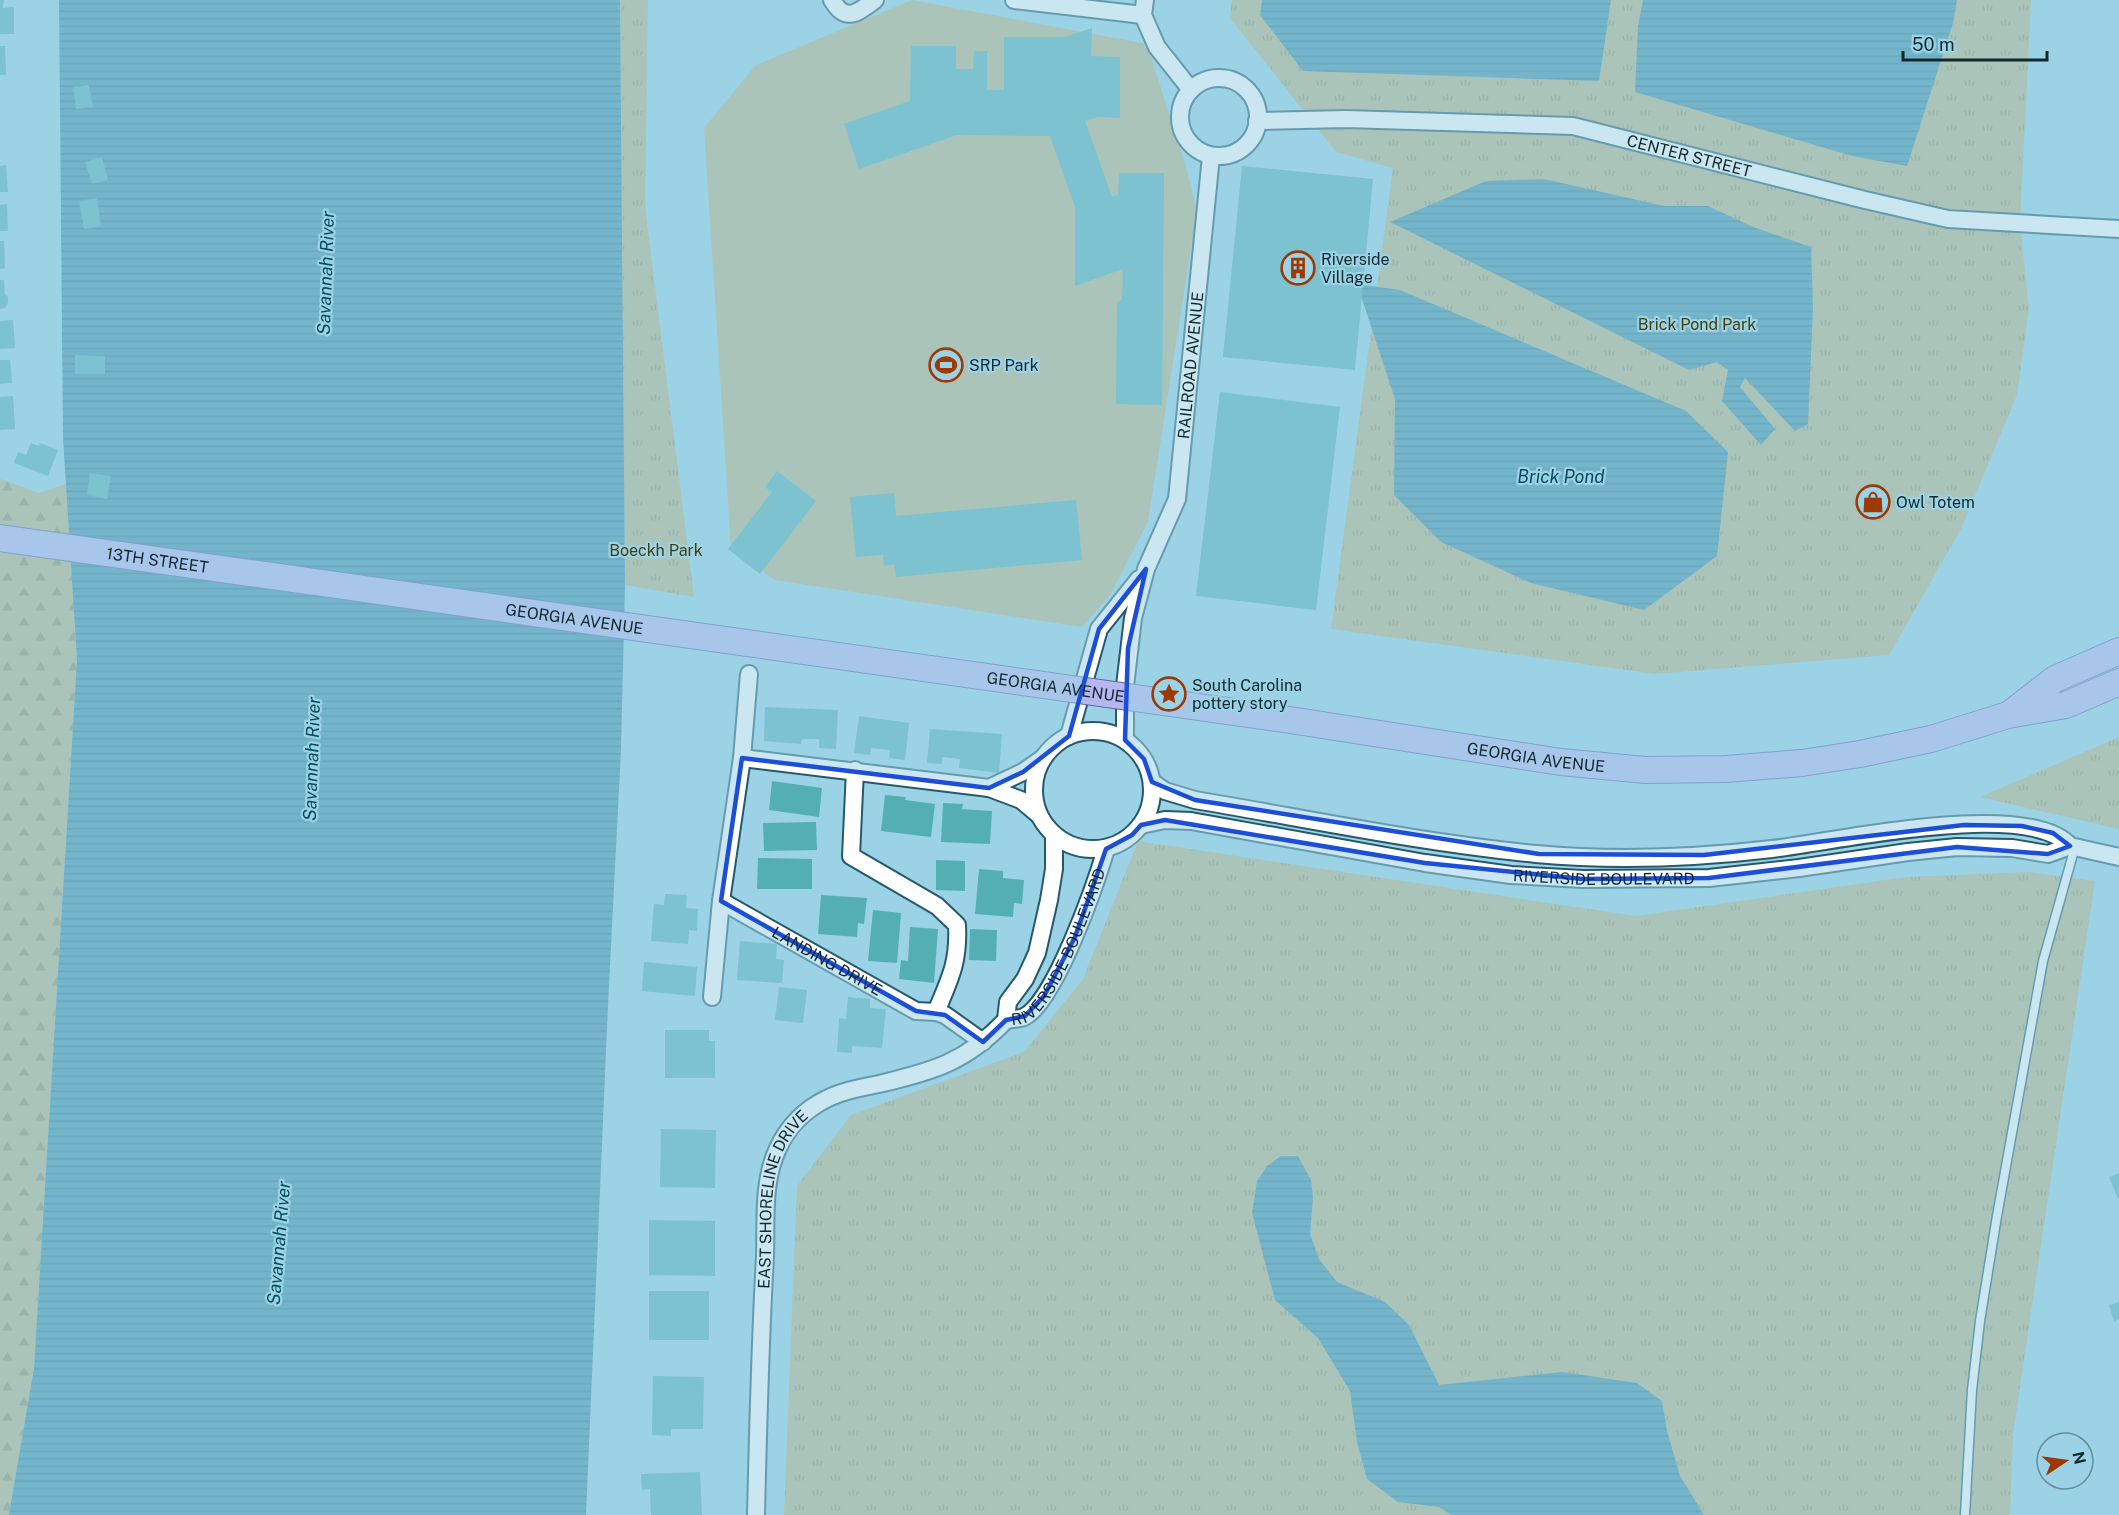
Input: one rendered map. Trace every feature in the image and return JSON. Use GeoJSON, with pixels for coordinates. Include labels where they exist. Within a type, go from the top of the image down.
{"type":"FeatureCollection","features":[{"type":"Feature","properties":{"kind":"main road","name":"13TH STREET"},"geometry":{"type":"LineString","coordinates":[[0,538],[315,582]]}},
{"type":"Feature","properties":{"kind":"main road","name":"GEORGIA AVENUE"},"geometry":{"type":"LineString","coordinates":[[315,582],[1277,718],[1561,762],[1645,770],[1726,769],[1802,763],[1860,754],[1930,739],[2008,715],[2066,705],[2119,682]]}},
{"type":"Feature","properties":{"kind":"main road","name":"GEORGIA AVENUE"},"geometry":{"type":"LineString","coordinates":[[2008,715],[2055,679],[2119,651]]}},
{"type":"Feature","properties":{"kind":"street"},"geometry":{"type":"LineString","coordinates":[[832,0],[842,12],[850,14],[858,13],[875,0]]}},
{"type":"Feature","properties":{"kind":"street"},"geometry":{"type":"LineString","coordinates":[[1014,0],[1144,8],[1157,47],[1191,90]]}},
{"type":"Feature","properties":{"kind":"street"},"geometry":{"type":"LineString","coordinates":[[1221,78],[1244,87],[1257,108],[1257,121],[1251,139],[1237,152],[1224,156],[1211,156],[1199,151],[1189,142],[1182,131],[1180,118],[1187,93],[1208,80],[1221,78]]}},
{"type":"Feature","properties":{"kind":"street","name":"CENTER STREET"},"geometry":{"type":"LineString","coordinates":[[1257,121],[1346,119],[1574,126],[1948,219],[2119,229]]}},
{"type":"Feature","properties":{"kind":"street","name":"RAILROAD AVENUE"},"geometry":{"type":"LineString","coordinates":[[1125,740],[1125,686],[1133,618],[1146,569],[1177,498],[1211,156]]}},
{"type":"Feature","properties":{"kind":"street","name":"RAILROAD AVENUE"},"geometry":{"type":"LineString","coordinates":[[1069,736],[1099,629],[1132,590],[1146,569]]}},
{"type":"Feature","properties":{"kind":"street"},"geometry":{"type":"LineString","coordinates":[[712,997],[721,901],[742,758],[749,674]]}},
{"type":"Feature","properties":{"kind":"street"},"geometry":{"type":"LineString","coordinates":[[742,758],[989,788],[1021,800],[1039,815],[1054,835],[1064,842],[1085,849],[1106,849],[1132,835],[1147,816],[1152,782],[1144,759],[1125,740],[1114,734],[1084,731],[1069,736],[1054,745],[1043,758],[1036,772],[1034,787],[1039,815]]}},
{"type":"Feature","properties":{"kind":"street"},"geometry":{"type":"LineString","coordinates":[[989,788],[1023,772],[1043,758]]}},
{"type":"Feature","properties":{"kind":"street"},"geometry":{"type":"LineString","coordinates":[[855,770],[851,856],[937,906],[957,925],[958,943],[955,966],[936,1012]]}},
{"type":"Feature","properties":{"kind":"street","name":"RIVERSIDE BOULEVARD"},"geometry":{"type":"LineString","coordinates":[[1152,782],[1165,791],[1195,800],[1471,847],[1539,854],[1621,857],[1704,855],[1773,849],[1914,829],[1964,825],[2022,826],[2053,833],[2073,846],[2119,857]]}},
{"type":"Feature","properties":{"kind":"street","name":"RIVERSIDE BOULEVARD"},"geometry":{"type":"LineString","coordinates":[[1141,825],[1165,820],[1191,821],[1425,863],[1511,874],[1583,879],[1709,878],[1957,847],[2012,848],[2048,854],[2073,846]]}},
{"type":"Feature","properties":{"kind":"street","name":"RIVERSIDE BOULEVARD"},"geometry":{"type":"LineString","coordinates":[[1054,835],[1053,879],[1037,953],[1025,979],[1008,1002],[1006,1020],[1025,1016],[1044,996],[1056,976],[1075,937],[1106,849]]}},
{"type":"Feature","properties":{"kind":"street","name":"LANDING DRIVE"},"geometry":{"type":"LineString","coordinates":[[721,901],[916,1011],[936,1012],[945,1016],[983,1042]]}},
{"type":"Feature","properties":{"kind":"street","name":"EAST SHORELINE DRIVE"},"geometry":{"type":"LineString","coordinates":[[756,1515],[769,1175],[780,1142],[803,1114],[817,1103],[833,1095],[934,1070],[954,1061],[983,1042],[1006,1020]]}},
{"type":"Feature","properties":{"kind":"lane"},"geometry":{"type":"LineString","coordinates":[[1965,1515],[1972,1390],[1993,1240],[2043,961],[2073,846]]}},
{"type":"Feature","properties":{"kind":"highlighted area"},"geometry":{"type":"Polygon","coordinates":[[[1146,569],[1128,648],[1125,740],[1144,759],[1152,782],[1195,800],[1539,854],[1704,855],[1964,825],[2022,826],[2053,833],[2070,846],[2048,854],[1957,847],[1709,878],[1583,879],[1425,863],[1165,820],[1141,825],[1132,835],[1106,849],[1075,937],[1044,996],[1025,1016],[1006,1020],[983,1042],[945,1015],[916,1011],[721,901],[742,758],[989,788],[1023,772],[1069,736],[1099,629],[1146,569]]]}},
{"type":"Feature","properties":{"kind":"green space","name":"Boeckh Park"},"geometry":{"type":"Polygon","coordinates":[[[620,0],[648,0],[645,206],[694,597],[625,585],[620,0]]]}},
{"type":"Feature","properties":{"kind":"green space","name":"SRP Park"},"geometry":{"type":"Polygon","coordinates":[[[912,0],[1147,44],[1186,167],[1197,210],[1148,521],[1111,594],[1082,627],[775,580],[731,548],[704,128],[756,65],[912,0]]]}},
{"type":"Feature","properties":{"kind":"green space","name":"Brick Pond Park"},"geometry":{"type":"Polygon","coordinates":[[[1232,0],[2031,0],[2020,224],[2029,309],[2017,395],[1961,529],[1889,655],[1655,674],[1331,629],[1393,168],[1336,152],[1230,18],[1232,0]]]}},
{"type":"Feature","properties":{"kind":"green space"},"geometry":{"type":"Polygon","coordinates":[[[0,479],[39,493],[66,484],[77,660],[34,1368],[9,1515],[0,1515],[0,479]]]}},
{"type":"Feature","properties":{"kind":"green space"},"geometry":{"type":"Polygon","coordinates":[[[2119,737],[2119,829],[1980,797],[2119,737]]]}},
{"type":"Feature","properties":{"kind":"green space"},"geometry":{"type":"Polygon","coordinates":[[[1138,841],[1636,916],[1907,877],[2029,872],[2095,881],[2013,1434],[2010,1515],[784,1515],[797,1186],[851,1115],[1024,1052],[1083,979],[1138,841]]]}},
{"type":"Feature","properties":{"kind":"water","name":"Savannah River"},"geometry":{"type":"Polygon","coordinates":[[[59,0],[620,0],[625,585],[621,750],[586,1515],[9,1515],[34,1368],[77,660],[63,438],[59,0]]]}},
{"type":"Feature","properties":{"kind":"water"},"geometry":{"type":"Polygon","coordinates":[[[1262,0],[1611,0],[1599,81],[1303,71],[1260,15],[1262,0]]]}},
{"type":"Feature","properties":{"kind":"water"},"geometry":{"type":"Polygon","coordinates":[[[1643,0],[1957,0],[1953,23],[1907,166],[1852,156],[1635,92],[1638,26],[1643,0]]]}},
{"type":"Feature","properties":{"kind":"water"},"geometry":{"type":"Polygon","coordinates":[[[1544,179],[1664,206],[1708,206],[1753,227],[1811,247],[1813,307],[1808,424],[1795,431],[1745,378],[1740,387],[1775,429],[1761,445],[1722,401],[1728,370],[1717,362],[1689,370],[1390,222],[1486,181],[1544,179]]]}},
{"type":"Feature","properties":{"kind":"water","name":"Brick Pond"},"geometry":{"type":"Polygon","coordinates":[[[1357,284],[1400,290],[1686,411],[1728,452],[1717,556],[1644,610],[1531,583],[1441,542],[1394,495],[1395,399],[1357,284]]]}},
{"type":"Feature","properties":{"kind":"water"},"geometry":{"type":"Polygon","coordinates":[[[1281,1156],[1298,1156],[1311,1180],[1313,1198],[1310,1234],[1319,1259],[1337,1282],[1385,1302],[1409,1325],[1439,1385],[1562,1372],[1637,1383],[1662,1401],[1667,1431],[1680,1476],[1704,1515],[1451,1515],[1439,1507],[1398,1502],[1367,1479],[1357,1442],[1350,1391],[1318,1338],[1275,1300],[1252,1213],[1257,1181],[1267,1166],[1281,1156]]]}},
{"type":"Feature","properties":{"kind":"building"},"geometry":{"type":"Polygon","coordinates":[[[0,0],[4,0],[3,8],[14,7],[14,34],[0,34],[0,0]]]}},
{"type":"Feature","properties":{"kind":"building"},"geometry":{"type":"Polygon","coordinates":[[[1092,28],[1091,56],[1120,57],[1120,118],[1097,117],[1085,121],[1112,197],[1118,195],[1119,173],[1164,173],[1162,405],[1116,404],[1117,302],[1122,300],[1123,269],[1075,286],[1075,207],[1050,136],[957,135],[859,169],[844,124],[910,101],[911,46],[956,46],[956,69],[973,69],[974,51],[987,51],[987,90],[1004,90],[1004,37],[1065,37],[1092,28]]]}},
{"type":"Feature","properties":{"kind":"building"},"geometry":{"type":"Polygon","coordinates":[[[0,46],[5,46],[6,75],[0,75],[0,46]]]}},
{"type":"Feature","properties":{"kind":"building"},"geometry":{"type":"Polygon","coordinates":[[[89,85],[93,107],[76,109],[73,87],[89,85]]]}},
{"type":"Feature","properties":{"kind":"building"},"geometry":{"type":"Polygon","coordinates":[[[102,157],[108,180],[92,184],[85,162],[102,157]]]}},
{"type":"Feature","properties":{"kind":"building"},"geometry":{"type":"Polygon","coordinates":[[[6,165],[8,192],[0,192],[0,166],[6,165]]]}},
{"type":"Feature","properties":{"kind":"building","name":"Riverside Village"},"geometry":{"type":"Polygon","coordinates":[[[1242,166],[1373,179],[1355,370],[1223,357],[1242,166]]]}},
{"type":"Feature","properties":{"kind":"building"},"geometry":{"type":"Polygon","coordinates":[[[97,198],[101,226],[84,229],[79,201],[97,198]]]}},
{"type":"Feature","properties":{"kind":"building"},"geometry":{"type":"Polygon","coordinates":[[[7,204],[8,231],[0,231],[0,205],[7,204]]]}},
{"type":"Feature","properties":{"kind":"building"},"geometry":{"type":"Polygon","coordinates":[[[0,241],[4,241],[5,268],[0,269],[0,241]]]}},
{"type":"Feature","properties":{"kind":"building"},"geometry":{"type":"Polygon","coordinates":[[[0,280],[4,280],[8,303],[5,308],[0,309],[0,280]]]}},
{"type":"Feature","properties":{"kind":"building"},"geometry":{"type":"Polygon","coordinates":[[[13,320],[15,348],[0,349],[0,321],[13,320]]]}},
{"type":"Feature","properties":{"kind":"building"},"geometry":{"type":"Polygon","coordinates":[[[75,355],[105,356],[105,374],[75,374],[75,355]]]}},
{"type":"Feature","properties":{"kind":"building"},"geometry":{"type":"Polygon","coordinates":[[[0,360],[10,360],[12,383],[0,384],[0,360]]]}},
{"type":"Feature","properties":{"kind":"building"},"geometry":{"type":"Polygon","coordinates":[[[1220,392],[1340,407],[1316,610],[1196,596],[1220,392]]]}},
{"type":"Feature","properties":{"kind":"building"},"geometry":{"type":"Polygon","coordinates":[[[13,396],[15,429],[0,430],[0,397],[13,396]]]}},
{"type":"Feature","properties":{"kind":"building"},"geometry":{"type":"Polygon","coordinates":[[[31,443],[39,446],[40,443],[58,450],[48,476],[14,463],[18,452],[26,455],[31,443]]]}},
{"type":"Feature","properties":{"kind":"building"},"geometry":{"type":"Polygon","coordinates":[[[777,471],[816,501],[760,574],[728,549],[772,492],[765,487],[777,471]]]}},
{"type":"Feature","properties":{"kind":"building"},"geometry":{"type":"Polygon","coordinates":[[[90,473],[111,476],[107,499],[87,495],[90,473]]]}},
{"type":"Feature","properties":{"kind":"building"},"geometry":{"type":"Polygon","coordinates":[[[894,493],[896,516],[1076,500],[1082,560],[896,577],[894,564],[884,566],[883,555],[856,557],[850,497],[894,493]]]}},
{"type":"Feature","properties":{"kind":"building"},"geometry":{"type":"Polygon","coordinates":[[[765,707],[838,710],[836,749],[819,748],[819,739],[802,739],[801,744],[764,741],[765,707]]]}},
{"type":"Feature","properties":{"kind":"building"},"geometry":{"type":"Polygon","coordinates":[[[859,716],[909,723],[905,760],[889,758],[890,750],[871,748],[870,755],[854,753],[859,716]]]}},
{"type":"Feature","properties":{"kind":"building"},"geometry":{"type":"Polygon","coordinates":[[[930,729],[1002,734],[999,773],[959,768],[960,759],[942,757],[942,764],[927,763],[930,729]]]}},
{"type":"Feature","properties":{"kind":"building"},"geometry":{"type":"Polygon","coordinates":[[[772,781],[822,788],[819,817],[769,810],[772,781]]]}},
{"type":"Feature","properties":{"kind":"building"},"geometry":{"type":"Polygon","coordinates":[[[885,795],[935,804],[931,837],[881,831],[885,795]]]}},
{"type":"Feature","properties":{"kind":"building"},"geometry":{"type":"Polygon","coordinates":[[[943,803],[963,804],[962,809],[992,811],[990,844],[941,842],[943,803]]]}},
{"type":"Feature","properties":{"kind":"building"},"geometry":{"type":"Polygon","coordinates":[[[816,822],[817,850],[764,851],[763,823],[816,822]]]}},
{"type":"Feature","properties":{"kind":"building"},"geometry":{"type":"Polygon","coordinates":[[[758,858],[812,859],[812,889],[757,889],[758,858]]]}},
{"type":"Feature","properties":{"kind":"building"},"geometry":{"type":"Polygon","coordinates":[[[936,860],[965,861],[965,891],[936,890],[936,860]]]}},
{"type":"Feature","properties":{"kind":"building"},"geometry":{"type":"Polygon","coordinates":[[[979,869],[1003,871],[1003,878],[1024,880],[1022,904],[1014,903],[1013,917],[975,914],[979,869]]]}},
{"type":"Feature","properties":{"kind":"building"},"geometry":{"type":"Polygon","coordinates":[[[665,894],[687,895],[686,908],[698,909],[697,931],[689,930],[688,944],[651,941],[654,904],[664,905],[665,894]]]}},
{"type":"Feature","properties":{"kind":"building"},"geometry":{"type":"Polygon","coordinates":[[[821,895],[867,898],[864,924],[858,923],[857,937],[818,934],[821,895]]]}},
{"type":"Feature","properties":{"kind":"building"},"geometry":{"type":"Polygon","coordinates":[[[873,910],[901,913],[897,963],[868,961],[873,910]]]}},
{"type":"Feature","properties":{"kind":"building"},"geometry":{"type":"Polygon","coordinates":[[[910,927],[938,929],[934,983],[899,979],[901,960],[908,961],[910,927]]]}},
{"type":"Feature","properties":{"kind":"building"},"geometry":{"type":"Polygon","coordinates":[[[970,929],[997,930],[996,961],[969,960],[970,929]]]}},
{"type":"Feature","properties":{"kind":"building"},"geometry":{"type":"Polygon","coordinates":[[[740,941],[777,944],[776,959],[784,960],[782,983],[737,980],[740,941]]]}},
{"type":"Feature","properties":{"kind":"building"},"geometry":{"type":"Polygon","coordinates":[[[644,962],[697,967],[695,996],[642,991],[644,962]]]}},
{"type":"Feature","properties":{"kind":"building"},"geometry":{"type":"Polygon","coordinates":[[[779,987],[807,990],[803,1023],[775,1020],[779,987]]]}},
{"type":"Feature","properties":{"kind":"building"},"geometry":{"type":"Polygon","coordinates":[[[848,997],[870,999],[870,1008],[886,1009],[882,1048],[852,1046],[852,1053],[837,1052],[839,1018],[846,1019],[848,997]]]}},
{"type":"Feature","properties":{"kind":"building"},"geometry":{"type":"Polygon","coordinates":[[[665,1030],[709,1030],[709,1041],[715,1041],[715,1078],[665,1078],[665,1030]]]}},
{"type":"Feature","properties":{"kind":"building"},"geometry":{"type":"Polygon","coordinates":[[[661,1129],[716,1130],[715,1188],[660,1187],[661,1129]]]}},
{"type":"Feature","properties":{"kind":"building"},"geometry":{"type":"Polygon","coordinates":[[[2119,1173],[2119,1201],[2109,1177],[2119,1173]]]}},
{"type":"Feature","properties":{"kind":"building"},"geometry":{"type":"Polygon","coordinates":[[[649,1220],[715,1221],[715,1276],[649,1275],[649,1220]]]}},
{"type":"Feature","properties":{"kind":"building"},"geometry":{"type":"Polygon","coordinates":[[[649,1291],[709,1291],[709,1340],[649,1340],[649,1291]]]}},
{"type":"Feature","properties":{"kind":"building"},"geometry":{"type":"Polygon","coordinates":[[[2119,1302],[2119,1319],[2114,1321],[2109,1305],[2119,1302]]]}},
{"type":"Feature","properties":{"kind":"building"},"geometry":{"type":"Polygon","coordinates":[[[653,1376],[704,1377],[703,1429],[671,1429],[671,1436],[652,1435],[653,1376]]]}},
{"type":"Feature","properties":{"kind":"building"},"geometry":{"type":"Polygon","coordinates":[[[700,1472],[702,1515],[651,1515],[650,1489],[642,1490],[641,1474],[700,1472]]]}},
{"type":"Feature","properties":{"kind":"place","name":"Riverside Village"},"geometry":{"type":"Point","coordinates":[1298,268]}},
{"type":"Feature","properties":{"kind":"place","name":"SRP Park"},"geometry":{"type":"Point","coordinates":[946,365]}},
{"type":"Feature","properties":{"kind":"place","name":"Owl Totem"},"geometry":{"type":"Point","coordinates":[1873,502]}},
{"type":"Feature","properties":{"kind":"place","name":"South Carolina pottery story"},"geometry":{"type":"Point","coordinates":[1169,694]}}]}
